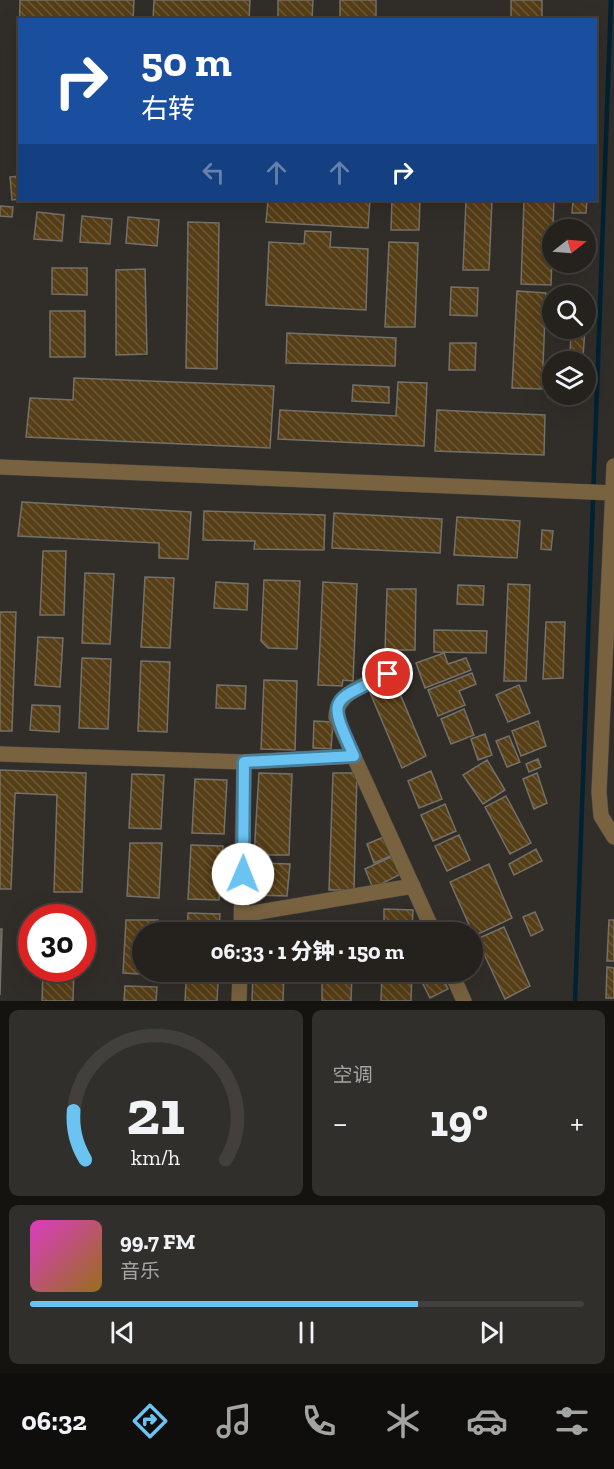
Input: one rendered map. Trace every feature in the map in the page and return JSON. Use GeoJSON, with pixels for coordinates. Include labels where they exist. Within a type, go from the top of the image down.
{"type":"FeatureCollection","features":[{"type":"Feature","properties":{"kind":"street"},"geometry":{"type":"LineString","coordinates":[[614,466],[610,493],[599,792],[601,816],[614,837]]}},
{"type":"Feature","properties":{"kind":"street"},"geometry":{"type":"LineString","coordinates":[[0,467],[610,493]]}},
{"type":"Feature","properties":{"kind":"street"},"geometry":{"type":"LineString","coordinates":[[388,674],[342,697],[336,705],[336,717],[429,922]]}},
{"type":"Feature","properties":{"kind":"street"},"geometry":{"type":"LineString","coordinates":[[0,754],[244,762],[354,756]]}},
{"type":"Feature","properties":{"kind":"street"},"geometry":{"type":"LineString","coordinates":[[242,922],[244,762]]}},
{"type":"Feature","properties":{"kind":"street"},"geometry":{"type":"LineString","coordinates":[[242,915],[413,886]]}},
{"type":"Feature","properties":{"kind":"street"},"geometry":{"type":"LineString","coordinates":[[239,1001],[240,982]]}},
{"type":"Feature","properties":{"kind":"street"},"geometry":{"type":"LineString","coordinates":[[455,982],[464,1001]]}},
{"type":"Feature","properties":{"kind":"building"},"geometry":{"type":"Polygon","coordinates":[[[20,0],[134,0],[133,18],[20,18],[20,0]]]}},
{"type":"Feature","properties":{"kind":"building"},"geometry":{"type":"Polygon","coordinates":[[[154,0],[250,0],[249,18],[153,18],[154,0]]]}},
{"type":"Feature","properties":{"kind":"building"},"geometry":{"type":"Polygon","coordinates":[[[278,0],[313,0],[312,18],[278,18],[278,0]]]}},
{"type":"Feature","properties":{"kind":"building"},"geometry":{"type":"Polygon","coordinates":[[[340,0],[376,0],[376,18],[340,18],[340,0]]]}},
{"type":"Feature","properties":{"kind":"building"},"geometry":{"type":"Polygon","coordinates":[[[511,0],[542,0],[542,18],[511,18],[511,0]]]}},
{"type":"Feature","properties":{"kind":"building"},"geometry":{"type":"Polygon","coordinates":[[[18,176],[18,199],[12,200],[10,177],[18,176]]]}},
{"type":"Feature","properties":{"kind":"building"},"geometry":{"type":"Polygon","coordinates":[[[268,201],[370,201],[368,228],[266,222],[268,201]]]}},
{"type":"Feature","properties":{"kind":"building"},"geometry":{"type":"Polygon","coordinates":[[[392,201],[420,201],[419,230],[391,230],[392,201]]]}},
{"type":"Feature","properties":{"kind":"building"},"geometry":{"type":"Polygon","coordinates":[[[466,201],[492,201],[489,270],[463,270],[466,201]]]}},
{"type":"Feature","properties":{"kind":"building"},"geometry":{"type":"Polygon","coordinates":[[[524,201],[554,201],[553,219],[542,219],[542,273],[551,273],[551,285],[521,284],[524,201]]]}},
{"type":"Feature","properties":{"kind":"building"},"geometry":{"type":"Polygon","coordinates":[[[573,201],[587,201],[586,213],[572,213],[573,201]]]}},
{"type":"Feature","properties":{"kind":"building"},"geometry":{"type":"Polygon","coordinates":[[[0,206],[13,207],[12,217],[0,216],[0,206]]]}},
{"type":"Feature","properties":{"kind":"building"},"geometry":{"type":"Polygon","coordinates":[[[37,212],[64,215],[62,241],[34,239],[37,212]]]}},
{"type":"Feature","properties":{"kind":"building"},"geometry":{"type":"Polygon","coordinates":[[[82,216],[112,219],[110,244],[80,242],[82,216]]]}},
{"type":"Feature","properties":{"kind":"building"},"geometry":{"type":"Polygon","coordinates":[[[128,217],[159,220],[157,246],[126,243],[128,217]]]}},
{"type":"Feature","properties":{"kind":"building"},"geometry":{"type":"Polygon","coordinates":[[[188,222],[219,223],[217,369],[186,368],[188,222]]]}},
{"type":"Feature","properties":{"kind":"building"},"geometry":{"type":"Polygon","coordinates":[[[305,231],[331,232],[330,247],[368,249],[366,310],[266,305],[269,242],[304,244],[305,231]]]}},
{"type":"Feature","properties":{"kind":"building"},"geometry":{"type":"Polygon","coordinates":[[[389,242],[418,243],[415,327],[385,327],[389,242]]]}},
{"type":"Feature","properties":{"kind":"building"},"geometry":{"type":"Polygon","coordinates":[[[52,268],[87,268],[87,295],[52,294],[52,268]]]}},
{"type":"Feature","properties":{"kind":"building"},"geometry":{"type":"Polygon","coordinates":[[[145,269],[147,354],[116,355],[116,270],[145,269]]]}},
{"type":"Feature","properties":{"kind":"building"},"geometry":{"type":"Polygon","coordinates":[[[451,287],[478,288],[477,316],[450,315],[451,287]]]}},
{"type":"Feature","properties":{"kind":"building"},"geometry":{"type":"Polygon","coordinates":[[[517,291],[542,293],[542,339],[544,339],[542,389],[512,388],[517,291]]]}},
{"type":"Feature","properties":{"kind":"building"},"geometry":{"type":"Polygon","coordinates":[[[50,311],[85,311],[85,357],[50,357],[50,311]]]}},
{"type":"Feature","properties":{"kind":"building"},"geometry":{"type":"Polygon","coordinates":[[[287,333],[396,338],[395,366],[286,363],[287,333]]]}},
{"type":"Feature","properties":{"kind":"building"},"geometry":{"type":"Polygon","coordinates":[[[571,339],[584,339],[583,351],[570,351],[571,339]]]}},
{"type":"Feature","properties":{"kind":"building"},"geometry":{"type":"Polygon","coordinates":[[[450,343],[476,343],[475,370],[449,370],[450,343]]]}},
{"type":"Feature","properties":{"kind":"building"},"geometry":{"type":"Polygon","coordinates":[[[74,378],[274,386],[270,448],[26,437],[30,398],[73,400],[74,378]]]}},
{"type":"Feature","properties":{"kind":"building"},"geometry":{"type":"Polygon","coordinates":[[[398,382],[427,383],[424,446],[278,439],[280,410],[396,416],[398,382]]]}},
{"type":"Feature","properties":{"kind":"building"},"geometry":{"type":"Polygon","coordinates":[[[353,385],[389,387],[389,403],[352,401],[353,385]]]}},
{"type":"Feature","properties":{"kind":"building"},"geometry":{"type":"Polygon","coordinates":[[[437,410],[545,415],[544,455],[435,451],[437,410]]]}},
{"type":"Feature","properties":{"kind":"building"},"geometry":{"type":"Polygon","coordinates":[[[22,502],[191,512],[188,559],[159,558],[159,543],[18,536],[22,502]]]}},
{"type":"Feature","properties":{"kind":"building"},"geometry":{"type":"Polygon","coordinates":[[[204,511],[325,515],[324,550],[254,549],[255,541],[203,540],[204,511]]]}},
{"type":"Feature","properties":{"kind":"building"},"geometry":{"type":"Polygon","coordinates":[[[334,513],[442,519],[440,553],[332,548],[334,513]]]}},
{"type":"Feature","properties":{"kind":"building"},"geometry":{"type":"Polygon","coordinates":[[[457,517],[520,521],[517,558],[454,555],[457,517]]]}},
{"type":"Feature","properties":{"kind":"building"},"geometry":{"type":"Polygon","coordinates":[[[542,530],[553,531],[551,550],[541,549],[542,530]]]}},
{"type":"Feature","properties":{"kind":"building"},"geometry":{"type":"Polygon","coordinates":[[[43,551],[66,551],[64,615],[40,615],[43,551]]]}},
{"type":"Feature","properties":{"kind":"building"},"geometry":{"type":"Polygon","coordinates":[[[85,573],[114,574],[110,644],[82,643],[85,573]]]}},
{"type":"Feature","properties":{"kind":"building"},"geometry":{"type":"Polygon","coordinates":[[[145,577],[174,578],[170,648],[141,647],[145,577]]]}},
{"type":"Feature","properties":{"kind":"building"},"geometry":{"type":"Polygon","coordinates":[[[264,580],[300,581],[297,649],[268,648],[261,641],[264,580]]]}},
{"type":"Feature","properties":{"kind":"building"},"geometry":{"type":"Polygon","coordinates":[[[216,582],[248,584],[247,610],[214,608],[216,582]]]}},
{"type":"Feature","properties":{"kind":"building"},"geometry":{"type":"Polygon","coordinates":[[[323,582],[357,584],[353,681],[343,680],[342,686],[318,685],[323,582]]]}},
{"type":"Feature","properties":{"kind":"building"},"geometry":{"type":"Polygon","coordinates":[[[508,584],[530,585],[526,681],[504,681],[508,584]]]}},
{"type":"Feature","properties":{"kind":"building"},"geometry":{"type":"Polygon","coordinates":[[[458,585],[484,586],[483,605],[457,604],[458,585]]]}},
{"type":"Feature","properties":{"kind":"building"},"geometry":{"type":"Polygon","coordinates":[[[387,589],[416,589],[415,650],[385,650],[387,589]]]}},
{"type":"Feature","properties":{"kind":"building"},"geometry":{"type":"Polygon","coordinates":[[[0,612],[16,612],[12,731],[0,731],[0,612]]]}},
{"type":"Feature","properties":{"kind":"building"},"geometry":{"type":"Polygon","coordinates":[[[546,622],[565,622],[563,678],[543,679],[546,622]]]}},
{"type":"Feature","properties":{"kind":"building"},"geometry":{"type":"Polygon","coordinates":[[[434,630],[487,631],[486,653],[434,652],[434,630]]]}},
{"type":"Feature","properties":{"kind":"building"},"geometry":{"type":"Polygon","coordinates":[[[38,637],[63,638],[60,687],[35,685],[38,637]]]}},
{"type":"Feature","properties":{"kind":"building"},"geometry":{"type":"Polygon","coordinates":[[[444,653],[448,664],[466,658],[471,670],[425,688],[416,663],[444,653]]]}},
{"type":"Feature","properties":{"kind":"building"},"geometry":{"type":"Polygon","coordinates":[[[82,658],[111,659],[108,729],[79,728],[82,658]]]}},
{"type":"Feature","properties":{"kind":"building"},"geometry":{"type":"Polygon","coordinates":[[[141,661],[170,662],[167,732],[138,731],[141,661]]]}},
{"type":"Feature","properties":{"kind":"building"},"geometry":{"type":"Polygon","coordinates":[[[472,673],[476,684],[459,691],[465,705],[438,716],[428,690],[472,673]]]}},
{"type":"Feature","properties":{"kind":"building"},"geometry":{"type":"Polygon","coordinates":[[[393,677],[426,756],[402,768],[368,688],[393,677]]]}},
{"type":"Feature","properties":{"kind":"building"},"geometry":{"type":"Polygon","coordinates":[[[264,680],[297,681],[295,750],[261,749],[264,680]]]}},
{"type":"Feature","properties":{"kind":"building"},"geometry":{"type":"Polygon","coordinates":[[[217,685],[246,686],[245,709],[216,708],[217,685]]]}},
{"type":"Feature","properties":{"kind":"building"},"geometry":{"type":"Polygon","coordinates":[[[519,685],[530,713],[508,722],[496,695],[519,685]]]}},
{"type":"Feature","properties":{"kind":"building"},"geometry":{"type":"Polygon","coordinates":[[[32,705],[60,706],[59,732],[30,730],[32,705]]]}},
{"type":"Feature","properties":{"kind":"building"},"geometry":{"type":"Polygon","coordinates":[[[464,709],[474,735],[451,744],[441,719],[464,709]]]}},
{"type":"Feature","properties":{"kind":"building"},"geometry":{"type":"Polygon","coordinates":[[[314,721],[333,722],[331,749],[313,748],[314,721]]]}},
{"type":"Feature","properties":{"kind":"building"},"geometry":{"type":"Polygon","coordinates":[[[538,721],[546,746],[521,756],[512,731],[538,721]]]}},
{"type":"Feature","properties":{"kind":"building"},"geometry":{"type":"Polygon","coordinates":[[[485,734],[492,755],[478,760],[471,739],[485,734]]]}},
{"type":"Feature","properties":{"kind":"building"},"geometry":{"type":"Polygon","coordinates":[[[509,736],[520,762],[507,767],[496,741],[509,736]]]}},
{"type":"Feature","properties":{"kind":"building"},"geometry":{"type":"Polygon","coordinates":[[[538,759],[541,767],[529,772],[526,764],[538,759]]]}},
{"type":"Feature","properties":{"kind":"building"},"geometry":{"type":"Polygon","coordinates":[[[487,760],[505,790],[483,804],[463,775],[487,760]]]}},
{"type":"Feature","properties":{"kind":"building"},"geometry":{"type":"Polygon","coordinates":[[[0,770],[86,773],[82,892],[54,892],[57,795],[15,793],[11,889],[0,889],[0,770]]]}},
{"type":"Feature","properties":{"kind":"building"},"geometry":{"type":"Polygon","coordinates":[[[431,771],[442,799],[419,808],[408,781],[431,771]]]}},
{"type":"Feature","properties":{"kind":"building"},"geometry":{"type":"Polygon","coordinates":[[[259,773],[292,774],[289,855],[254,855],[259,773]]]}},
{"type":"Feature","properties":{"kind":"building"},"geometry":{"type":"Polygon","coordinates":[[[333,773],[357,773],[354,890],[329,890],[333,773]]]}},
{"type":"Feature","properties":{"kind":"building"},"geometry":{"type":"Polygon","coordinates":[[[537,773],[547,803],[534,809],[523,779],[537,773]]]}},
{"type":"Feature","properties":{"kind":"building"},"geometry":{"type":"Polygon","coordinates":[[[132,774],[164,775],[161,829],[129,828],[132,774]]]}},
{"type":"Feature","properties":{"kind":"building"},"geometry":{"type":"Polygon","coordinates":[[[195,779],[227,780],[224,834],[192,833],[195,779]]]}},
{"type":"Feature","properties":{"kind":"building"},"geometry":{"type":"Polygon","coordinates":[[[506,796],[531,843],[510,854],[485,807],[506,796]]]}},
{"type":"Feature","properties":{"kind":"building"},"geometry":{"type":"Polygon","coordinates":[[[445,804],[456,831],[433,841],[421,815],[445,804]]]}},
{"type":"Feature","properties":{"kind":"building"},"geometry":{"type":"Polygon","coordinates":[[[459,835],[470,860],[447,871],[435,846],[459,835]]]}},
{"type":"Feature","properties":{"kind":"building"},"geometry":{"type":"Polygon","coordinates":[[[386,836],[393,855],[374,863],[367,844],[386,836]]]}},
{"type":"Feature","properties":{"kind":"building"},"geometry":{"type":"Polygon","coordinates":[[[130,843],[162,843],[159,898],[127,896],[130,843]]]}},
{"type":"Feature","properties":{"kind":"building"},"geometry":{"type":"Polygon","coordinates":[[[191,845],[223,846],[219,900],[188,899],[191,845]]]}},
{"type":"Feature","properties":{"kind":"building"},"geometry":{"type":"Polygon","coordinates":[[[536,849],[542,861],[514,875],[509,864],[536,849]]]}},
{"type":"Feature","properties":{"kind":"building"},"geometry":{"type":"Polygon","coordinates":[[[393,856],[401,874],[373,888],[365,869],[393,856]]]}},
{"type":"Feature","properties":{"kind":"building"},"geometry":{"type":"Polygon","coordinates":[[[258,863],[290,864],[287,896],[256,895],[258,863]]]}},
{"type":"Feature","properties":{"kind":"building"},"geometry":{"type":"Polygon","coordinates":[[[489,864],[512,918],[483,932],[483,922],[468,922],[450,882],[489,864]]]}},
{"type":"Feature","properties":{"kind":"building"},"geometry":{"type":"Polygon","coordinates":[[[384,909],[413,910],[412,922],[384,922],[384,909]]]}},
{"type":"Feature","properties":{"kind":"building"},"geometry":{"type":"Polygon","coordinates":[[[535,912],[543,930],[531,936],[523,917],[535,912]]]}},
{"type":"Feature","properties":{"kind":"building"},"geometry":{"type":"Polygon","coordinates":[[[188,913],[220,914],[220,922],[188,922],[188,913]]]}},
{"type":"Feature","properties":{"kind":"building"},"geometry":{"type":"Polygon","coordinates":[[[126,920],[158,920],[158,922],[132,922],[132,974],[123,973],[126,920]]]}},
{"type":"Feature","properties":{"kind":"building"},"geometry":{"type":"Polygon","coordinates":[[[609,920],[614,920],[614,961],[607,961],[609,920]]]}},
{"type":"Feature","properties":{"kind":"building"},"geometry":{"type":"Polygon","coordinates":[[[504,927],[530,986],[505,999],[483,952],[483,936],[504,927]]]}},
{"type":"Feature","properties":{"kind":"building"},"geometry":{"type":"Polygon","coordinates":[[[0,929],[2,929],[0,995],[0,929]]]}},
{"type":"Feature","properties":{"kind":"building"},"geometry":{"type":"Polygon","coordinates":[[[607,967],[614,968],[614,998],[606,998],[607,967]]]}},
{"type":"Feature","properties":{"kind":"building"},"geometry":{"type":"Polygon","coordinates":[[[43,982],[74,982],[73,1001],[42,1001],[43,982]]]}},
{"type":"Feature","properties":{"kind":"building"},"geometry":{"type":"Polygon","coordinates":[[[186,982],[218,983],[217,1001],[185,1001],[186,982]]]}},
{"type":"Feature","properties":{"kind":"building"},"geometry":{"type":"Polygon","coordinates":[[[253,982],[284,982],[283,1001],[252,1001],[253,982]]]}},
{"type":"Feature","properties":{"kind":"building"},"geometry":{"type":"Polygon","coordinates":[[[322,982],[352,982],[351,1001],[322,1001],[322,982]]]}},
{"type":"Feature","properties":{"kind":"building"},"geometry":{"type":"Polygon","coordinates":[[[382,982],[412,982],[411,1001],[381,1001],[382,982]]]}},
{"type":"Feature","properties":{"kind":"building"},"geometry":{"type":"Polygon","coordinates":[[[422,982],[445,982],[448,989],[430,998],[422,982]]]}},
{"type":"Feature","properties":{"kind":"building"},"geometry":{"type":"Polygon","coordinates":[[[125,986],[157,987],[156,1001],[124,1001],[125,986]]]}},
{"type":"Feature","properties":{"kind":"waterway"},"geometry":{"type":"LineString","coordinates":[[575,1001],[611,0]]}},
{"type":"Feature","properties":{"kind":"route"},"geometry":{"type":"LineString","coordinates":[[243,874],[244,762],[354,756],[336,717],[336,705],[342,697],[388,674]]}}]}
